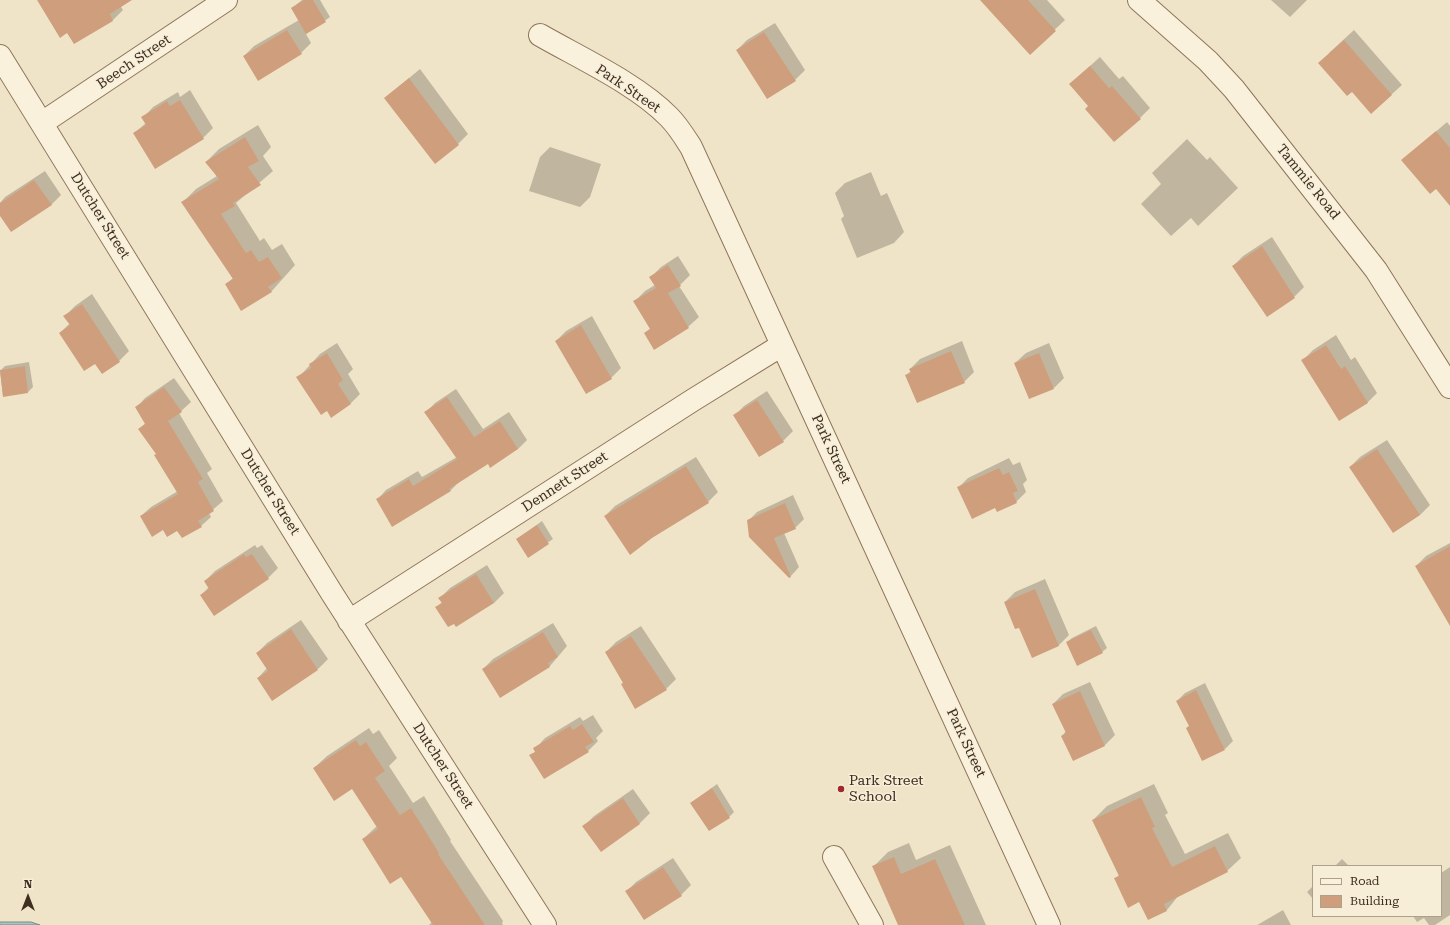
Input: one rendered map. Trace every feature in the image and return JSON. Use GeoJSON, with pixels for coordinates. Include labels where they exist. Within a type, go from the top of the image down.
{"type":"FeatureCollection","features":[{"type":"Feature","properties":{"kind":"street","name":"Beech Street"},"geometry":{"type":"LineString","coordinates":[[42,123],[226,0]]}},
{"type":"Feature","properties":{"kind":"street","name":"Tammie Road"},"geometry":{"type":"LineString","coordinates":[[1139,0],[1185,39],[1234,89],[1376,270],[1450,387]]}},
{"type":"Feature","properties":{"kind":"street","name":"Park Street"},"geometry":{"type":"LineString","coordinates":[[540,35],[638,93],[669,117],[681,131],[700,163],[782,345],[1049,925]]}},
{"type":"Feature","properties":{"kind":"street","name":"Dutcher Street"},"geometry":{"type":"LineString","coordinates":[[0,56],[349,621],[545,925]]}},
{"type":"Feature","properties":{"kind":"street","name":"Dennett Street"},"geometry":{"type":"LineString","coordinates":[[349,621],[693,400],[782,345]]}},
{"type":"Feature","properties":{"kind":"street"},"geometry":{"type":"LineString","coordinates":[[834,857],[872,925]]}},
{"type":"Feature","properties":{"kind":"water"},"geometry":{"type":"Polygon","coordinates":[[[0,922],[31,922],[40,925],[0,925],[0,922]]]}},
{"type":"Feature","properties":{"kind":"building"},"geometry":{"type":"Polygon","coordinates":[[[37,0],[132,0],[110,14],[113,21],[74,44],[67,33],[60,38],[37,0]]]}},
{"type":"Feature","properties":{"kind":"building"},"geometry":{"type":"Polygon","coordinates":[[[304,0],[313,0],[326,22],[306,34],[291,8],[304,0]]]}},
{"type":"Feature","properties":{"kind":"building"},"geometry":{"type":"Polygon","coordinates":[[[980,0],[1028,0],[1056,31],[1030,55],[980,0]]]}},
{"type":"Feature","properties":{"kind":"building"},"geometry":{"type":"Polygon","coordinates":[[[287,30],[302,54],[258,81],[243,56],[287,30]]]}},
{"type":"Feature","properties":{"kind":"building"},"geometry":{"type":"Polygon","coordinates":[[[764,32],[796,81],[767,99],[736,50],[764,32]]]}},
{"type":"Feature","properties":{"kind":"building"},"geometry":{"type":"Polygon","coordinates":[[[1344,40],[1392,95],[1371,114],[1352,92],[1347,96],[1318,63],[1344,40]]]}},
{"type":"Feature","properties":{"kind":"building"},"geometry":{"type":"Polygon","coordinates":[[[1090,66],[1109,88],[1112,86],[1141,119],[1114,142],[1085,109],[1088,106],[1069,84],[1090,66]]]}},
{"type":"Feature","properties":{"kind":"building"},"geometry":{"type":"Polygon","coordinates":[[[409,78],[459,145],[435,164],[384,98],[409,78]]]}},
{"type":"Feature","properties":{"kind":"building"},"geometry":{"type":"Polygon","coordinates":[[[180,100],[204,139],[155,169],[133,133],[146,125],[141,117],[167,101],[170,106],[180,100]]]}},
{"type":"Feature","properties":{"kind":"building"},"geometry":{"type":"Polygon","coordinates":[[[1436,131],[1450,148],[1450,206],[1436,189],[1430,194],[1401,160],[1436,131]]]}},
{"type":"Feature","properties":{"kind":"building"},"geometry":{"type":"Polygon","coordinates":[[[245,137],[259,161],[248,167],[261,185],[233,203],[235,206],[221,214],[246,253],[251,250],[259,262],[268,257],[282,278],[268,287],[272,292],[241,311],[225,284],[233,279],[181,202],[219,179],[205,162],[245,137]]]}},
{"type":"Feature","properties":{"kind":"building"},"geometry":{"type":"Polygon","coordinates":[[[34,180],[52,205],[11,232],[0,216],[0,203],[34,180]]]}},
{"type":"Feature","properties":{"kind":"building"},"geometry":{"type":"Polygon","coordinates":[[[1262,246],[1295,298],[1267,317],[1232,266],[1262,246]]]}},
{"type":"Feature","properties":{"kind":"building"},"geometry":{"type":"Polygon","coordinates":[[[668,265],[681,286],[668,293],[689,328],[654,350],[644,333],[650,329],[633,301],[656,288],[649,277],[668,265]]]}},
{"type":"Feature","properties":{"kind":"building"},"geometry":{"type":"Polygon","coordinates":[[[82,304],[120,362],[102,374],[95,364],[84,371],[59,333],[70,325],[63,316],[82,304]]]}},
{"type":"Feature","properties":{"kind":"building"},"geometry":{"type":"Polygon","coordinates":[[[581,325],[612,379],[586,394],[555,341],[581,325]]]}},
{"type":"Feature","properties":{"kind":"building"},"geometry":{"type":"Polygon","coordinates":[[[1326,345],[1341,369],[1345,366],[1368,403],[1339,421],[1301,360],[1326,345]]]}},
{"type":"Feature","properties":{"kind":"building"},"geometry":{"type":"Polygon","coordinates":[[[951,351],[965,383],[917,403],[905,375],[911,373],[909,369],[951,351]]]}},
{"type":"Feature","properties":{"kind":"building"},"geometry":{"type":"Polygon","coordinates":[[[327,353],[343,380],[338,384],[351,404],[331,418],[327,411],[321,415],[296,377],[311,368],[309,364],[327,353]]]}},
{"type":"Feature","properties":{"kind":"building"},"geometry":{"type":"Polygon","coordinates":[[[1039,353],[1054,389],[1029,399],[1014,363],[1039,353]]]}},
{"type":"Feature","properties":{"kind":"building"},"geometry":{"type":"Polygon","coordinates":[[[25,366],[28,393],[3,397],[0,370],[25,366]]]}},
{"type":"Feature","properties":{"kind":"building"},"geometry":{"type":"Polygon","coordinates":[[[164,387],[182,412],[168,421],[203,479],[198,482],[214,511],[198,521],[202,527],[182,538],[177,531],[167,537],[163,530],[152,537],[140,516],[178,494],[154,455],[156,454],[138,429],[145,424],[135,407],[164,387]]]}},
{"type":"Feature","properties":{"kind":"building"},"geometry":{"type":"Polygon","coordinates":[[[447,397],[474,437],[500,421],[518,449],[490,468],[488,464],[449,489],[451,491],[392,527],[376,499],[409,479],[413,486],[457,459],[424,412],[447,397]]]}},
{"type":"Feature","properties":{"kind":"building"},"geometry":{"type":"Polygon","coordinates":[[[757,400],[784,442],[759,457],[733,415],[757,400]]]}},
{"type":"Feature","properties":{"kind":"building"},"geometry":{"type":"Polygon","coordinates":[[[1377,449],[1420,515],[1393,533],[1349,467],[1377,449]]]}},
{"type":"Feature","properties":{"kind":"building"},"geometry":{"type":"Polygon","coordinates":[[[686,466],[709,503],[652,538],[630,555],[604,516],[686,466]]]}},
{"type":"Feature","properties":{"kind":"building"},"geometry":{"type":"Polygon","coordinates":[[[999,468],[1003,475],[1009,472],[1018,491],[1013,493],[1017,503],[997,512],[995,508],[972,519],[957,487],[999,468]]]}},
{"type":"Feature","properties":{"kind":"building"},"geometry":{"type":"Polygon","coordinates":[[[785,503],[796,529],[774,538],[791,577],[789,578],[749,537],[747,520],[785,503]]]}},
{"type":"Feature","properties":{"kind":"building"},"geometry":{"type":"Polygon","coordinates":[[[537,525],[549,544],[528,558],[516,539],[537,525]]]}},
{"type":"Feature","properties":{"kind":"building"},"geometry":{"type":"Polygon","coordinates":[[[1450,546],[1450,626],[1415,566],[1450,546]]]}},
{"type":"Feature","properties":{"kind":"building"},"geometry":{"type":"Polygon","coordinates":[[[244,554],[246,557],[252,554],[269,579],[214,616],[200,595],[209,589],[204,581],[244,554]]]}},
{"type":"Feature","properties":{"kind":"building"},"geometry":{"type":"Polygon","coordinates":[[[476,574],[494,603],[456,627],[454,624],[448,627],[435,607],[442,603],[438,598],[476,574]]]}},
{"type":"Feature","properties":{"kind":"building"},"geometry":{"type":"Polygon","coordinates":[[[1035,589],[1059,646],[1032,658],[1019,628],[1015,629],[1004,602],[1035,589]]]}},
{"type":"Feature","properties":{"kind":"building"},"geometry":{"type":"Polygon","coordinates":[[[291,629],[318,670],[272,701],[257,678],[268,671],[256,653],[291,629]]]}},
{"type":"Feature","properties":{"kind":"building"},"geometry":{"type":"Polygon","coordinates":[[[1091,630],[1103,653],[1077,666],[1066,642],[1091,630]]]}},
{"type":"Feature","properties":{"kind":"building"},"geometry":{"type":"Polygon","coordinates":[[[543,632],[558,657],[548,663],[550,667],[500,698],[482,669],[543,632]]]}},
{"type":"Feature","properties":{"kind":"building"},"geometry":{"type":"Polygon","coordinates":[[[631,636],[667,690],[635,709],[621,684],[623,683],[605,652],[631,636]]]}},
{"type":"Feature","properties":{"kind":"building"},"geometry":{"type":"Polygon","coordinates":[[[1196,690],[1225,750],[1202,761],[1186,728],[1189,726],[1176,701],[1196,690]]]}},
{"type":"Feature","properties":{"kind":"building"},"geometry":{"type":"Polygon","coordinates":[[[1080,691],[1105,746],[1073,761],[1061,736],[1066,733],[1052,704],[1080,691]]]}},
{"type":"Feature","properties":{"kind":"building"},"geometry":{"type":"Polygon","coordinates":[[[582,724],[594,742],[585,747],[589,752],[544,779],[529,755],[535,752],[533,748],[570,726],[573,730],[582,724]]]}},
{"type":"Feature","properties":{"kind":"building"},"geometry":{"type":"Polygon","coordinates":[[[356,740],[360,746],[366,742],[385,771],[375,778],[400,815],[411,808],[439,853],[438,854],[485,925],[433,925],[401,877],[390,884],[362,839],[378,829],[352,789],[334,801],[313,768],[356,740]]]}},
{"type":"Feature","properties":{"kind":"building"},"geometry":{"type":"Polygon","coordinates":[[[712,788],[730,818],[709,831],[690,803],[712,788]]]}},
{"type":"Feature","properties":{"kind":"building"},"geometry":{"type":"Polygon","coordinates":[[[1141,797],[1155,827],[1152,828],[1172,867],[1215,846],[1228,872],[1164,904],[1167,911],[1148,920],[1139,902],[1128,908],[1114,878],[1119,876],[1092,820],[1141,797]]]}},
{"type":"Feature","properties":{"kind":"building"},"geometry":{"type":"Polygon","coordinates":[[[623,798],[640,824],[601,852],[582,826],[623,798]]]}},
{"type":"Feature","properties":{"kind":"building"},"geometry":{"type":"Polygon","coordinates":[[[894,857],[901,874],[935,859],[965,925],[898,925],[872,866],[894,857]]]}},
{"type":"Feature","properties":{"kind":"building"},"geometry":{"type":"Polygon","coordinates":[[[663,867],[682,896],[644,920],[625,891],[663,867]]]}},
{"type":"Feature","properties":{"kind":"place","name":"Park Street School"},"geometry":{"type":"Point","coordinates":[841,789]}}]}
